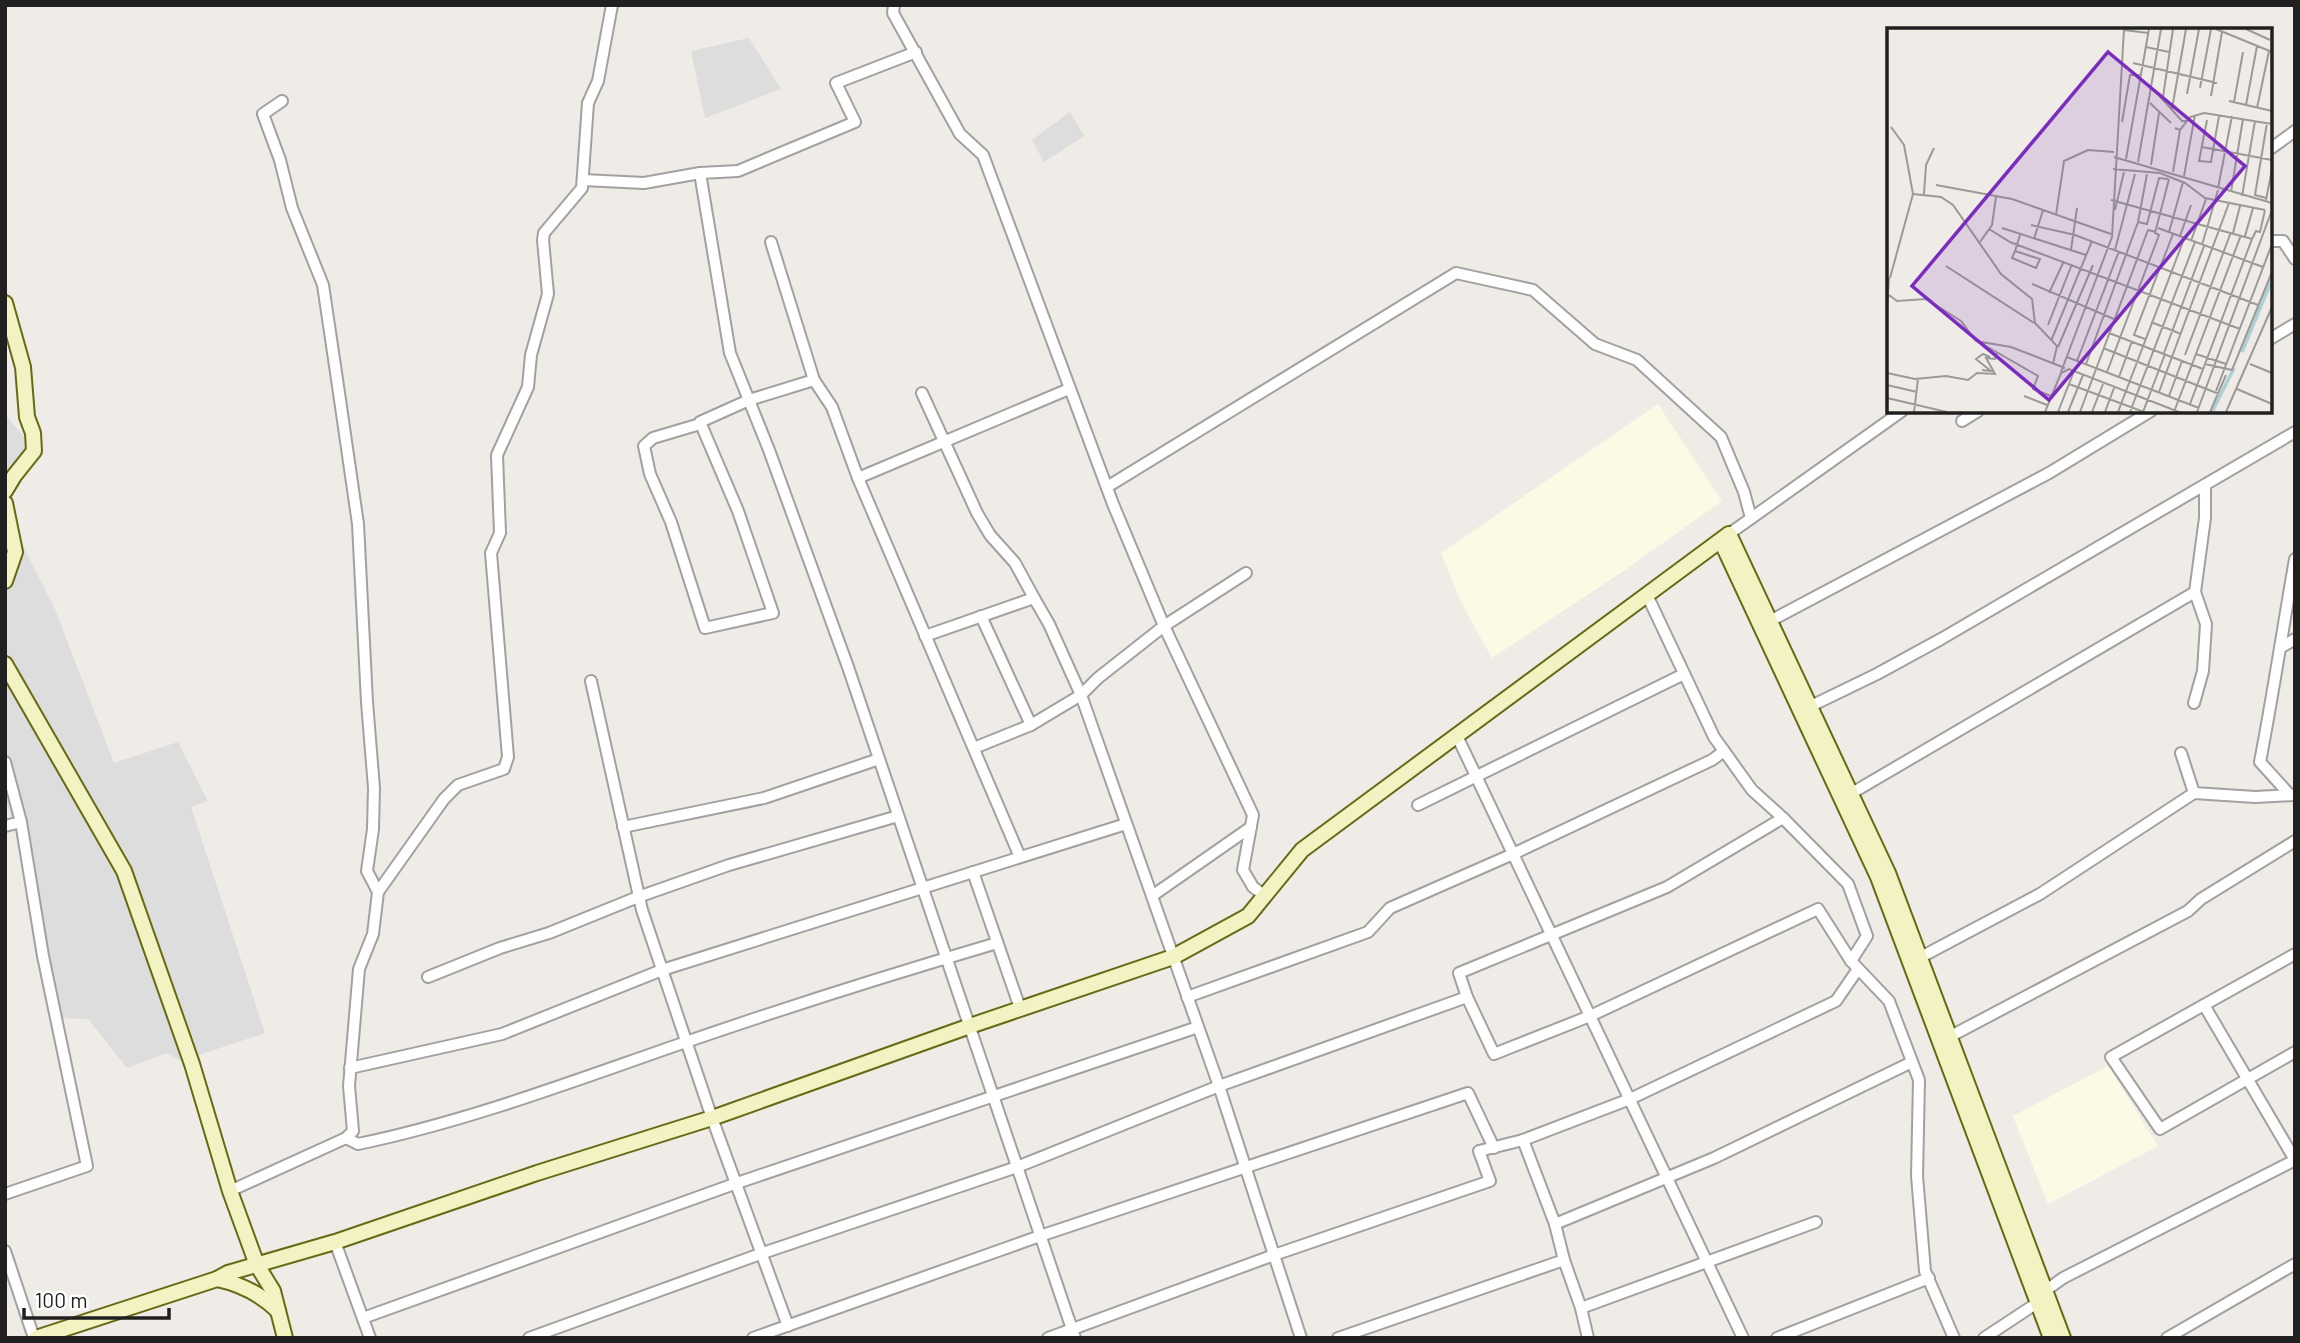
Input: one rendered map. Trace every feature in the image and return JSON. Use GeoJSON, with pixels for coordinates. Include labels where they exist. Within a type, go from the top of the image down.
{"type":"FeatureCollection","features":[{"type":"Feature","properties":{"kind":"street"},"geometry":{"type":"LineString","coordinates":[[230,1191],[346,1138],[353,1131],[349,1086],[359,969],[373,933],[378,892],[451,792],[458,785],[504,769],[508,757],[491,553],[500,533],[496,455],[528,387],[531,355],[548,294],[544,233],[582,188],[588,103],[598,81],[612,5]]}},
{"type":"Feature","properties":{"kind":"street"},"geometry":{"type":"LineString","coordinates":[[894,5],[893,13],[960,134],[983,155],[1107,487],[1164,626],[1253,815],[1242,870],[1253,887],[1265,896]]}},
{"type":"Feature","properties":{"kind":"street"},"geometry":{"type":"LineString","coordinates":[[583,180],[644,183],[700,173],[738,172],[855,122],[836,83],[916,52]]}},
{"type":"Feature","properties":{"kind":"street"},"geometry":{"type":"LineString","coordinates":[[282,101],[263,114],[280,160],[292,208],[323,285],[358,524],[374,788],[373,829],[367,871],[378,892]]}},
{"type":"Feature","properties":{"kind":"street"},"geometry":{"type":"LineString","coordinates":[[2272,148],[2295,131]]}},
{"type":"Feature","properties":{"kind":"street"},"geometry":{"type":"LineString","coordinates":[[700,173],[730,353],[848,667],[1073,1334]]}},
{"type":"Feature","properties":{"kind":"street"},"geometry":{"type":"LineString","coordinates":[[2272,241],[2283,240],[2295,259]]}},
{"type":"Feature","properties":{"kind":"street"},"geometry":{"type":"LineString","coordinates":[[771,242],[814,380],[832,407],[858,478],[1020,857]]}},
{"type":"Feature","properties":{"kind":"street"},"geometry":{"type":"LineString","coordinates":[[1107,487],[1456,273],[1533,290],[1595,344],[1637,360],[1721,437],[1744,492],[1751,518]]}},
{"type":"Feature","properties":{"kind":"street"},"geometry":{"type":"LineString","coordinates":[[5,303],[23,367],[27,417],[33,433],[33,451],[5,491]]}},
{"type":"Feature","properties":{"kind":"street"},"geometry":{"type":"LineString","coordinates":[[2272,338],[2295,324]]}},
{"type":"Feature","properties":{"kind":"street"},"geometry":{"type":"LineString","coordinates":[[700,424],[738,512],[773,613],[705,628],[671,522],[650,474],[645,446],[653,438],[700,424],[749,401],[814,380]]}},
{"type":"Feature","properties":{"kind":"street"},"geometry":{"type":"LineString","coordinates":[[858,478],[1069,389]]}},
{"type":"Feature","properties":{"kind":"street"},"geometry":{"type":"LineString","coordinates":[[922,393],[990,535],[1015,564],[1049,624],[1081,695],[1219,1086],[1301,1338]]}},
{"type":"Feature","properties":{"kind":"street"},"geometry":{"type":"LineString","coordinates":[[5,1251],[35,1338],[217,1279],[228,1273],[335,1242],[537,1173],[712,1118],[1173,957],[1248,916],[1303,850],[1725,537],[1899,413]]}},
{"type":"Feature","properties":{"kind":"street"},"geometry":{"type":"LineString","coordinates":[[1962,421],[1975,413]]}},
{"type":"Feature","properties":{"kind":"street"},"geometry":{"type":"LineString","coordinates":[[1770,621],[2049,473],[2148,413]]}},
{"type":"Feature","properties":{"kind":"street"},"geometry":{"type":"LineString","coordinates":[[1811,706],[1941,639],[2295,432]]}},
{"type":"Feature","properties":{"kind":"street"},"geometry":{"type":"LineString","coordinates":[[2194,703],[2203,671],[2206,624],[2195,592],[2205,517],[2205,485]]}},
{"type":"Feature","properties":{"kind":"street"},"geometry":{"type":"LineString","coordinates":[[5,503],[15,552],[5,581]]}},
{"type":"Feature","properties":{"kind":"street"},"geometry":{"type":"LineString","coordinates":[[1725,537],[1770,621],[1888,873],[1951,1036],[2041,1297],[2052,1338]]}},
{"type":"Feature","properties":{"kind":"street"},"geometry":{"type":"LineString","coordinates":[[1725,537],[1878,877],[2041,1297],[2063,1338]]}},
{"type":"Feature","properties":{"kind":"street"},"geometry":{"type":"LineString","coordinates":[[2292,795],[2260,762],[2295,559]]}},
{"type":"Feature","properties":{"kind":"street"},"geometry":{"type":"LineString","coordinates":[[974,748],[1031,725],[1081,695],[1098,678],[1164,626],[1246,573]]}},
{"type":"Feature","properties":{"kind":"street"},"geometry":{"type":"LineString","coordinates":[[1852,793],[2195,592]]}},
{"type":"Feature","properties":{"kind":"street"},"geometry":{"type":"LineString","coordinates":[[1048,1338],[1073,1334],[1274,1255],[1490,1181],[1479,1151],[1523,1140],[1630,1099],[1836,1002],[1867,936],[1848,884],[1752,790],[1714,737],[1647,595]]}},
{"type":"Feature","properties":{"kind":"street"},"geometry":{"type":"LineString","coordinates":[[925,636],[1034,598]]}},
{"type":"Feature","properties":{"kind":"street"},"geometry":{"type":"LineString","coordinates":[[981,616],[1031,725]]}},
{"type":"Feature","properties":{"kind":"street"},"geometry":{"type":"LineString","coordinates":[[2280,648],[2295,639]]}},
{"type":"Feature","properties":{"kind":"street"},"geometry":{"type":"LineString","coordinates":[[5,664],[124,871],[192,1064],[230,1191],[257,1265],[273,1291],[285,1338]]}},
{"type":"Feature","properties":{"kind":"street"},"geometry":{"type":"LineString","coordinates":[[1418,805],[1684,674]]}},
{"type":"Feature","properties":{"kind":"street"},"geometry":{"type":"LineString","coordinates":[[591,681],[638,897],[712,1118],[788,1326]]}},
{"type":"Feature","properties":{"kind":"street"},"geometry":{"type":"LineString","coordinates":[[1457,736],[1743,1338]]}},
{"type":"Feature","properties":{"kind":"street"},"geometry":{"type":"LineString","coordinates":[[1187,997],[1368,932],[1390,908],[1513,854],[1712,760],[1724,751]]}},
{"type":"Feature","properties":{"kind":"street"},"geometry":{"type":"LineString","coordinates":[[2181,753],[2194,793]]}},
{"type":"Feature","properties":{"kind":"street"},"geometry":{"type":"LineString","coordinates":[[623,827],[764,798],[879,759]]}},
{"type":"Feature","properties":{"kind":"street"},"geometry":{"type":"LineString","coordinates":[[5,762],[21,821],[43,956],[87,1166],[5,1194]]}},
{"type":"Feature","properties":{"kind":"street"},"geometry":{"type":"LineString","coordinates":[[1920,957],[2040,894],[2194,793],[2255,797],[2292,795]]}},
{"type":"Feature","properties":{"kind":"street"},"geometry":{"type":"LineString","coordinates":[[428,977],[729,865],[898,816]]}},
{"type":"Feature","properties":{"kind":"street"},"geometry":{"type":"LineString","coordinates":[[1783,818],[1667,887],[1459,973],[1467,997],[1494,1054],[1590,1016],[1818,909],[1855,965],[1889,1001],[1919,1080],[1917,1176],[1925,1271],[1954,1338]]}},
{"type":"Feature","properties":{"kind":"street"},"geometry":{"type":"LineString","coordinates":[[5,826],[21,821]]}},
{"type":"Feature","properties":{"kind":"street"},"geometry":{"type":"LineString","coordinates":[[350,1068],[502,1034],[662,970],[1126,824]]}},
{"type":"Feature","properties":{"kind":"street"},"geometry":{"type":"LineString","coordinates":[[1152,896],[1251,827]]}},
{"type":"Feature","properties":{"kind":"street"},"geometry":{"type":"LineString","coordinates":[[1951,1036],[2188,911],[2201,899],[2295,841]]}},
{"type":"Feature","properties":{"kind":"street"},"geometry":{"type":"LineString","coordinates":[[973,872],[1020,1009]]}},
{"type":"Feature","properties":{"kind":"street"},"geometry":{"type":"LineString","coordinates":[[346,1138],[358,1144],[401,1135],[511,1103],[687,1042],[997,943]]}},
{"type":"Feature","properties":{"kind":"street"},"geometry":{"type":"LineString","coordinates":[[2295,954],[2111,1057],[2160,1129],[2295,1052]]}},
{"type":"Feature","properties":{"kind":"street"},"geometry":{"type":"LineString","coordinates":[[528,1338],[763,1253],[1017,1167],[1219,1086],[1467,997]]}},
{"type":"Feature","properties":{"kind":"street"},"geometry":{"type":"LineString","coordinates":[[1984,1338],[2063,1278],[2295,1160],[2204,1004]]}},
{"type":"Feature","properties":{"kind":"street"},"geometry":{"type":"LineString","coordinates":[[363,1318],[737,1183],[1198,1027]]}},
{"type":"Feature","properties":{"kind":"street"},"geometry":{"type":"LineString","coordinates":[[1555,1224],[1714,1158],[1912,1062]]}},
{"type":"Feature","properties":{"kind":"street"},"geometry":{"type":"LineString","coordinates":[[753,1338],[1040,1237],[1468,1093],[1494,1147]]}},
{"type":"Feature","properties":{"kind":"street"},"geometry":{"type":"LineString","coordinates":[[1523,1140],[1555,1224],[1588,1338]]}},
{"type":"Feature","properties":{"kind":"street"},"geometry":{"type":"LineString","coordinates":[[1581,1308],[1816,1222]]}},
{"type":"Feature","properties":{"kind":"street"},"geometry":{"type":"LineString","coordinates":[[335,1242],[370,1338]]}},
{"type":"Feature","properties":{"kind":"street"},"geometry":{"type":"LineString","coordinates":[[1338,1338],[1564,1260]]}},
{"type":"Feature","properties":{"kind":"street"},"geometry":{"type":"LineString","coordinates":[[2167,1338],[2295,1264]]}},
{"type":"Feature","properties":{"kind":"street"},"geometry":{"type":"LineString","coordinates":[[1777,1338],[1929,1278]]}},
{"type":"Feature","properties":{"kind":"street"},"geometry":{"type":"LineString","coordinates":[[217,1279],[237,1284],[270,1303],[278,1311]]}},
{"type":"Feature","properties":{"kind":"shaded area"},"geometry":{"type":"Polygon","coordinates":[[[749,38],[781,89],[705,118],[691,51],[749,38]]]}},
{"type":"Feature","properties":{"kind":"shaded area"},"geometry":{"type":"Polygon","coordinates":[[[1070,112],[1084,136],[1044,162],[1032,140],[1070,112]]]}},
{"type":"Feature","properties":{"kind":"shaded area"},"geometry":{"type":"Polygon","coordinates":[[[1658,404],[1722,501],[1625,570],[1492,658],[1462,604],[1441,553],[1658,404]]]}},
{"type":"Feature","properties":{"kind":"shaded area"},"geometry":{"type":"Polygon","coordinates":[[[5,417],[32,446],[5,484],[5,417]]]}},
{"type":"Feature","properties":{"kind":"shaded area"},"geometry":{"type":"Polygon","coordinates":[[[5,510],[55,609],[114,763],[178,742],[208,801],[191,807],[265,1033],[181,1061],[167,1053],[127,1068],[88,1019],[61,1018],[27,868],[5,797],[5,510]]]}},
{"type":"Feature","properties":{"kind":"shaded area"},"geometry":{"type":"Polygon","coordinates":[[[2108,1066],[2158,1146],[2048,1204],[2013,1116],[2108,1066]]]}}]}
